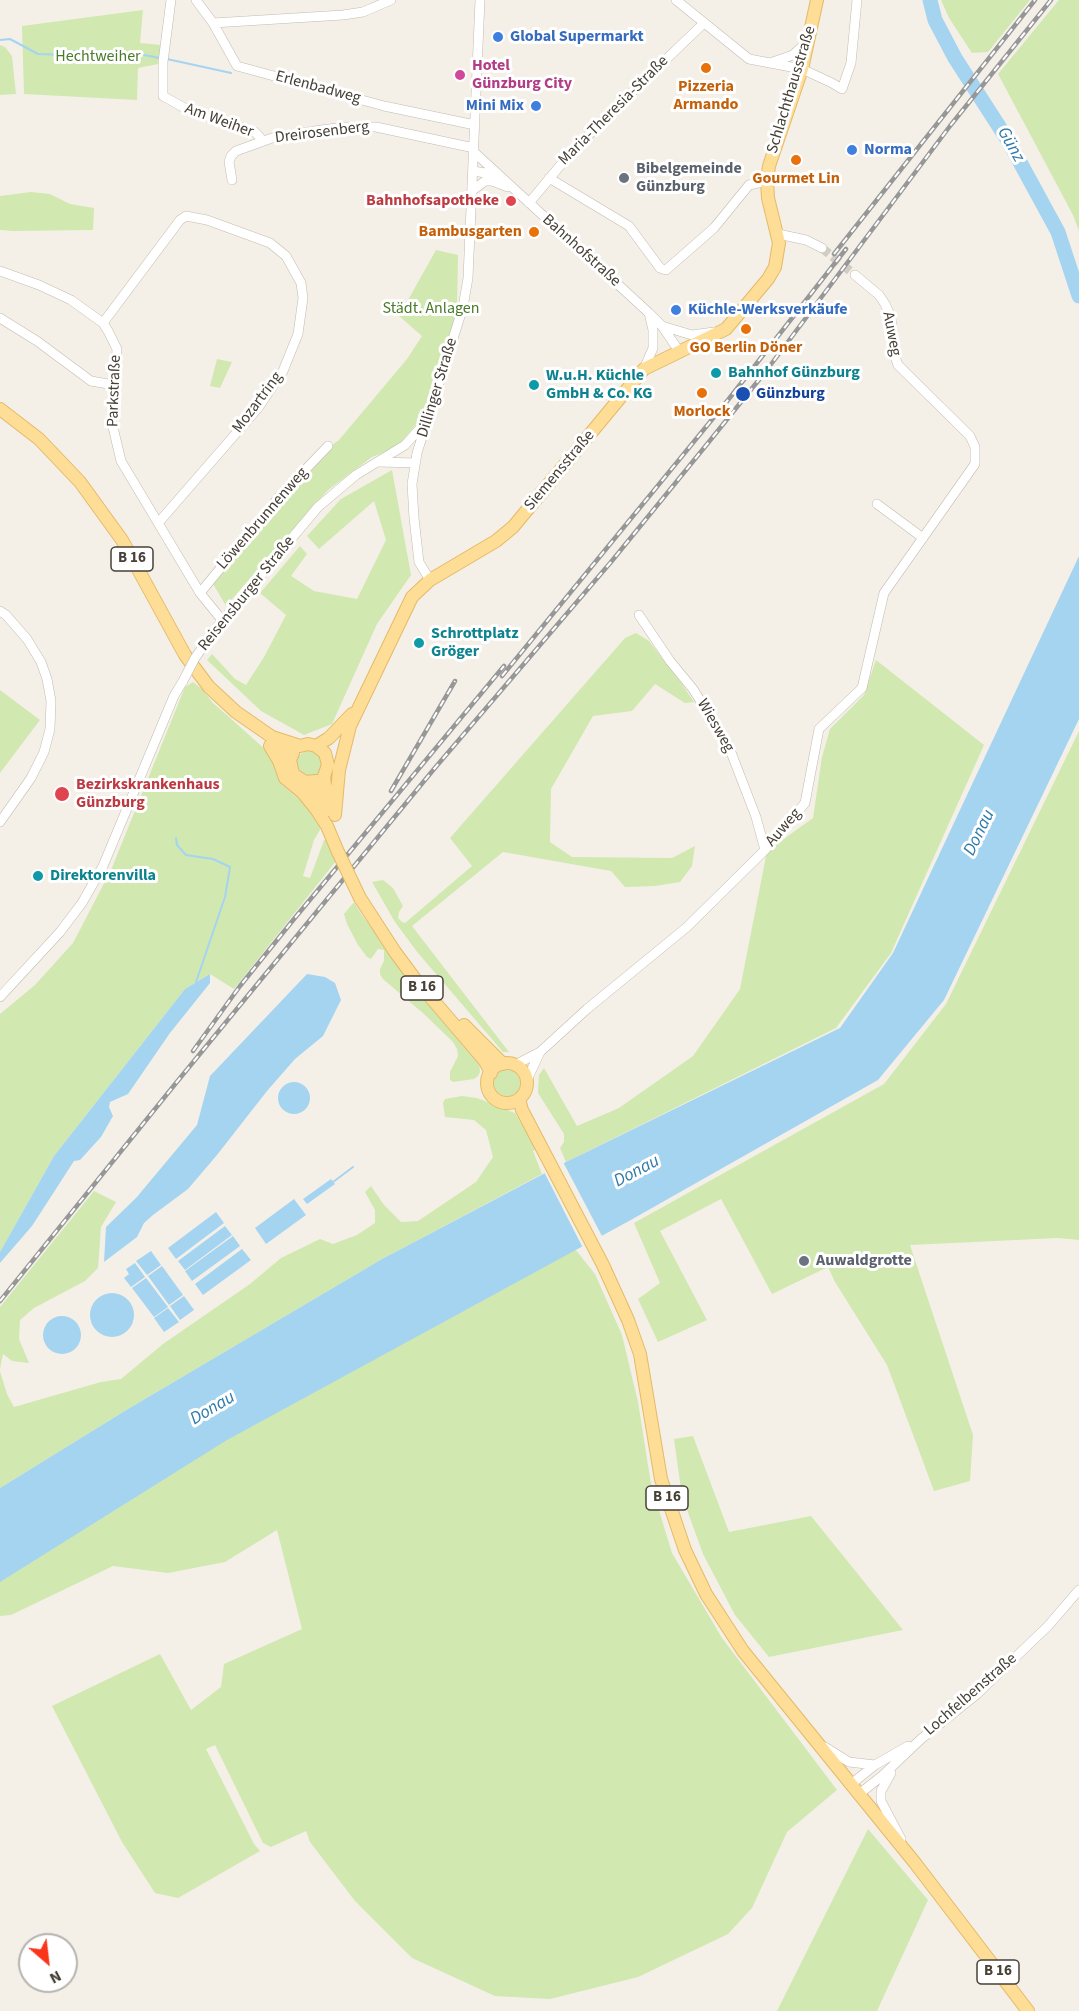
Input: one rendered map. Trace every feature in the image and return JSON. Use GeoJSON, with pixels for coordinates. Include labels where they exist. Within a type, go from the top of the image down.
{"type":"FeatureCollection","features":[{"type":"Feature","properties":{"kind":"main road","name":"Schlachthausstraße"},"geometry":{"type":"LineString","coordinates":[[767,181],[773,153],[802,69],[817,0]]}},
{"type":"Feature","properties":{"kind":"main road"},"geometry":{"type":"LineString","coordinates":[[726,329],[768,279],[775,267],[778,256],[778,234],[768,198],[767,181]]}},
{"type":"Feature","properties":{"kind":"main road","name":"Siemensstraße"},"geometry":{"type":"LineString","coordinates":[[430,580],[496,541],[513,527],[644,369],[726,329]]}},
{"type":"Feature","properties":{"kind":"main road","name":"B 16"},"geometry":{"type":"LineString","coordinates":[[0,409],[39,439],[80,482],[122,540],[185,655],[209,687],[236,712],[272,737],[290,760],[293,774],[298,779],[309,783],[319,795],[332,822],[341,849],[384,938],[415,979],[485,1061],[491,1072]]}},
{"type":"Feature","properties":{"kind":"main road"},"geometry":{"type":"LineString","coordinates":[[361,704],[336,732],[316,746],[321,749],[327,759],[350,726],[372,684],[405,608],[416,592],[430,580]]}},
{"type":"Feature","properties":{"kind":"main road","name":"B 16"},"geometry":{"type":"LineString","coordinates":[[248,720],[274,750],[285,778],[332,822]]}},
{"type":"Feature","properties":{"kind":"main road"},"geometry":{"type":"LineString","coordinates":[[332,822],[339,770],[350,726]]}},
{"type":"Feature","properties":{"kind":"main road","name":"B 16"},"geometry":{"type":"LineString","coordinates":[[272,737],[300,746],[308,744],[316,746]]}},
{"type":"Feature","properties":{"kind":"main road"},"geometry":{"type":"LineString","coordinates":[[290,760],[292,754],[300,746]]}},
{"type":"Feature","properties":{"kind":"main road","name":"B 16"},"geometry":{"type":"LineString","coordinates":[[327,759],[327,771],[324,776],[332,822]]}},
{"type":"Feature","properties":{"kind":"main road"},"geometry":{"type":"LineString","coordinates":[[309,783],[324,776]]}},
{"type":"Feature","properties":{"kind":"main road","name":"B 16"},"geometry":{"type":"LineString","coordinates":[[362,895],[397,945],[459,1020],[474,1049]]}},
{"type":"Feature","properties":{"kind":"main road"},"geometry":{"type":"LineString","coordinates":[[459,1020],[509,1064],[520,1068],[527,1080],[525,1090],[519,1099],[509,1102],[495,1098],[488,1084],[491,1072],[509,1064]]}},
{"type":"Feature","properties":{"kind":"main road","name":"B 16"},"geometry":{"type":"LineString","coordinates":[[519,1099],[522,1110],[603,1265],[628,1320],[640,1354],[661,1479],[689,1559],[706,1594],[743,1651],[915,1863],[1028,2011]]}},
{"type":"Feature","properties":{"kind":"street","name":"Am Weiher"},"geometry":{"type":"LineString","coordinates":[[171,0],[163,62],[163,96],[188,110],[255,132],[263,141]]}},
{"type":"Feature","properties":{"kind":"street","name":"Erlenbadweg"},"geometry":{"type":"LineString","coordinates":[[196,0],[213,22],[237,66],[384,106],[475,125]]}},
{"type":"Feature","properties":{"kind":"street"},"geometry":{"type":"LineString","coordinates":[[213,22],[343,15],[363,12],[391,0]]}},
{"type":"Feature","properties":{"kind":"street","name":"Dillinger Straße"},"geometry":{"type":"LineString","coordinates":[[430,580],[419,562],[412,484],[415,463],[463,307],[468,278],[480,0]]}},
{"type":"Feature","properties":{"kind":"street"},"geometry":{"type":"LineString","coordinates":[[677,1],[749,59],[802,69],[842,89],[851,63],[857,0]]}},
{"type":"Feature","properties":{"kind":"street","name":"Maria-Theresia-Straße"},"geometry":{"type":"LineString","coordinates":[[529,203],[603,120],[704,23]]}},
{"type":"Feature","properties":{"kind":"street"},"geometry":{"type":"LineString","coordinates":[[770,63],[793,55],[809,40]]}},
{"type":"Feature","properties":{"kind":"street","name":"Dreirosenberg"},"geometry":{"type":"LineString","coordinates":[[232,180],[229,162],[231,156],[244,147],[263,141],[345,127],[376,127],[474,150]]}},
{"type":"Feature","properties":{"kind":"street","name":"Bahnhofstraße"},"geometry":{"type":"LineString","coordinates":[[474,150],[498,175],[649,313],[662,326],[678,351]]}},
{"type":"Feature","properties":{"kind":"street"},"geometry":{"type":"LineString","coordinates":[[473,171],[498,175]]}},
{"type":"Feature","properties":{"kind":"street"},"geometry":{"type":"LineString","coordinates":[[549,178],[629,226],[660,268],[666,270],[714,228],[749,185],[767,181]]}},
{"type":"Feature","properties":{"kind":"street"},"geometry":{"type":"LineString","coordinates":[[473,190],[482,183],[492,181],[513,188]]}},
{"type":"Feature","properties":{"kind":"street","name":"Mozartring"},"geometry":{"type":"LineString","coordinates":[[103,323],[180,220],[186,216],[207,220],[270,243],[286,256],[299,277],[303,298],[302,313],[295,342],[286,364],[258,408],[159,522]]}},
{"type":"Feature","properties":{"kind":"street"},"geometry":{"type":"LineString","coordinates":[[778,234],[806,240],[822,248]]}},
{"type":"Feature","properties":{"kind":"street","name":"Parkstraße"},"geometry":{"type":"LineString","coordinates":[[0,271],[71,300],[103,323],[117,349],[112,423],[121,461],[200,593],[222,620]]}},
{"type":"Feature","properties":{"kind":"street","name":"Auweg"},"geometry":{"type":"LineString","coordinates":[[509,1064],[540,1052],[587,1009],[687,927],[765,850],[805,803],[819,729],[862,688],[884,593],[975,464],[975,447],[970,436],[898,365],[894,354],[891,317],[885,304],[879,295],[855,275]]}},
{"type":"Feature","properties":{"kind":"street"},"geometry":{"type":"LineString","coordinates":[[644,369],[653,348],[653,330],[649,313]]}},
{"type":"Feature","properties":{"kind":"street"},"geometry":{"type":"LineString","coordinates":[[0,318],[37,341],[91,381],[114,385]]}},
{"type":"Feature","properties":{"kind":"street","name":"Bahnhofstraße"},"geometry":{"type":"LineString","coordinates":[[662,326],[692,335],[726,329]]}},
{"type":"Feature","properties":{"kind":"street","name":"Reisensburger Straße"},"geometry":{"type":"LineString","coordinates":[[0,997],[4,985],[60,932],[82,903],[104,866],[174,696],[213,631],[318,507],[356,475],[405,446],[428,420]]}},
{"type":"Feature","properties":{"kind":"street","name":"Löwenbrunnenweg"},"geometry":{"type":"LineString","coordinates":[[200,593],[279,496],[328,446]]}},
{"type":"Feature","properties":{"kind":"street"},"geometry":{"type":"LineString","coordinates":[[379,462],[415,463]]}},
{"type":"Feature","properties":{"kind":"street"},"geometry":{"type":"LineString","coordinates":[[877,504],[923,538]]}},
{"type":"Feature","properties":{"kind":"street"},"geometry":{"type":"LineString","coordinates":[[0,611],[27,639],[41,662],[51,701],[50,729],[44,752],[31,778],[0,822]]}},
{"type":"Feature","properties":{"kind":"street","name":"Wiesweg"},"geometry":{"type":"LineString","coordinates":[[639,615],[670,661],[693,689],[729,747],[756,817],[765,850]]}},
{"type":"Feature","properties":{"kind":"street","name":"Auweg"},"geometry":{"type":"LineString","coordinates":[[527,1080],[540,1052]]}},
{"type":"Feature","properties":{"kind":"street","name":"Lochfelbenstraße"},"geometry":{"type":"LineString","coordinates":[[855,1789],[903,1756],[977,1694],[1048,1626],[1079,1590]]}},
{"type":"Feature","properties":{"kind":"street"},"geometry":{"type":"LineString","coordinates":[[814,1739],[849,1762],[874,1766]]}},
{"type":"Feature","properties":{"kind":"street"},"geometry":{"type":"LineString","coordinates":[[855,1789],[874,1766],[921,1739]]}},
{"type":"Feature","properties":{"kind":"street"},"geometry":{"type":"LineString","coordinates":[[903,1756],[885,1780],[881,1802],[915,1863]]}},
{"type":"Feature","properties":{"kind":"green space"},"geometry":{"type":"Polygon","coordinates":[[[941,0],[1030,0],[988,52],[972,53],[949,18],[941,0]]]}},
{"type":"Feature","properties":{"kind":"green space"},"geometry":{"type":"Polygon","coordinates":[[[1059,0],[1079,0],[1079,231],[1073,215],[998,74],[1059,0]]]}},
{"type":"Feature","properties":{"kind":"green space","name":"Hechtweiher"},"geometry":{"type":"Polygon","coordinates":[[[143,10],[140,43],[161,45],[158,64],[138,68],[137,100],[24,94],[22,26],[143,10]]]}},
{"type":"Feature","properties":{"kind":"green space"},"geometry":{"type":"Polygon","coordinates":[[[0,45],[5,47],[12,56],[16,94],[0,95],[0,45]]]}},
{"type":"Feature","properties":{"kind":"green space"},"geometry":{"type":"Polygon","coordinates":[[[31,192],[50,194],[70,204],[94,208],[93,230],[0,230],[0,196],[31,192]]]}},
{"type":"Feature","properties":{"kind":"green space","name":"Städt. Anlagen"},"geometry":{"type":"Polygon","coordinates":[[[436,250],[458,255],[457,311],[442,364],[419,421],[396,448],[372,457],[328,490],[226,606],[212,582],[312,460],[339,440],[407,359],[422,336],[399,316],[436,250]]]}},
{"type":"Feature","properties":{"kind":"green space"},"geometry":{"type":"Polygon","coordinates":[[[217,359],[232,362],[220,388],[210,386],[217,359]]]}},
{"type":"Feature","properties":{"kind":"green space"},"geometry":{"type":"Polygon","coordinates":[[[392,470],[411,575],[377,624],[332,724],[304,735],[261,711],[207,660],[212,654],[235,679],[246,685],[286,615],[260,593],[300,546],[307,554],[291,576],[314,591],[357,599],[386,540],[374,501],[319,549],[307,536],[341,499],[392,470]]]}},
{"type":"Feature","properties":{"kind":"green space"},"geometry":{"type":"Polygon","coordinates":[[[636,633],[649,641],[694,702],[685,703],[655,684],[632,711],[593,716],[551,789],[550,842],[572,857],[672,858],[695,846],[692,866],[680,882],[625,887],[611,871],[503,852],[412,926],[509,1052],[503,1052],[418,953],[395,922],[372,882],[383,880],[393,888],[403,906],[398,918],[405,923],[472,866],[450,838],[625,638],[636,633]]]}},
{"type":"Feature","properties":{"kind":"green space"},"geometry":{"type":"Polygon","coordinates":[[[876,660],[984,745],[891,953],[836,1028],[566,1162],[560,1148],[564,1142],[564,1134],[538,1093],[539,1075],[544,1068],[577,1126],[619,1108],[693,1056],[740,989],[767,851],[813,818],[822,757],[830,729],[864,695],[876,660]]]}},
{"type":"Feature","properties":{"kind":"green space"},"geometry":{"type":"Polygon","coordinates":[[[193,682],[268,752],[274,760],[282,785],[307,806],[321,824],[303,876],[310,878],[324,840],[328,840],[336,861],[234,989],[210,974],[185,989],[54,1156],[0,1252],[0,1014],[35,985],[73,943],[111,870],[185,687],[193,682]]]}},
{"type":"Feature","properties":{"kind":"green space"},"geometry":{"type":"Polygon","coordinates":[[[0,690],[40,720],[0,773],[0,690]]]}},
{"type":"Feature","properties":{"kind":"green space"},"geometry":{"type":"Polygon","coordinates":[[[1079,731],[1079,1240],[1058,1238],[910,1245],[973,1435],[970,1481],[934,1491],[887,1365],[828,1267],[772,1294],[721,1199],[660,1231],[707,1320],[658,1342],[638,1299],[660,1283],[634,1223],[884,1084],[946,1004],[1079,731]]]}},
{"type":"Feature","properties":{"kind":"green space"},"geometry":{"type":"Polygon","coordinates":[[[309,751],[318,755],[322,764],[318,773],[309,777],[300,773],[296,764],[300,755],[309,751]]]}},
{"type":"Feature","properties":{"kind":"green space"},"geometry":{"type":"Polygon","coordinates":[[[354,902],[363,917],[479,1060],[480,1072],[474,1079],[453,1082],[450,1080],[450,1072],[458,1056],[453,1042],[383,979],[380,969],[384,961],[384,950],[378,949],[371,959],[358,945],[344,914],[354,902]]]}},
{"type":"Feature","properties":{"kind":"green space"},"geometry":{"type":"Polygon","coordinates":[[[507,1070],[516,1074],[520,1083],[516,1092],[507,1096],[498,1092],[494,1083],[498,1074],[507,1070]]]}},
{"type":"Feature","properties":{"kind":"green space"},"geometry":{"type":"Polygon","coordinates":[[[462,1096],[477,1098],[515,1113],[536,1149],[533,1151],[542,1174],[382,1259],[128,1409],[0,1488],[0,1371],[7,1394],[14,1407],[101,1382],[121,1379],[163,1344],[250,1284],[281,1258],[320,1239],[333,1244],[357,1235],[375,1223],[375,1210],[365,1192],[371,1186],[384,1205],[401,1222],[418,1221],[476,1182],[493,1157],[486,1130],[474,1120],[445,1117],[443,1103],[445,1099],[462,1096]]]}},
{"type":"Feature","properties":{"kind":"green space"},"geometry":{"type":"Polygon","coordinates":[[[94,1191],[116,1202],[101,1227],[98,1268],[85,1281],[34,1308],[20,1320],[19,1339],[29,1363],[12,1361],[3,1354],[0,1369],[0,1307],[94,1191]]]}},
{"type":"Feature","properties":{"kind":"green space"},"geometry":{"type":"Polygon","coordinates":[[[575,1249],[595,1274],[622,1335],[638,1402],[651,1484],[672,1553],[722,1638],[837,1790],[787,1832],[752,1908],[728,1934],[638,1977],[550,1999],[495,1996],[412,1958],[355,1901],[310,1842],[306,1831],[271,1847],[263,1843],[215,1745],[206,1749],[254,1844],[260,1851],[178,1898],[155,1893],[122,1842],[52,1706],[160,1654],[191,1710],[221,1687],[224,1664],[302,1629],[277,1530],[225,1562],[168,1573],[113,1566],[11,1615],[0,1616],[0,1581],[226,1439],[575,1249]]]}},
{"type":"Feature","properties":{"kind":"green space"},"geometry":{"type":"Polygon","coordinates":[[[693,1436],[729,1532],[811,1516],[903,1630],[769,1657],[735,1615],[703,1554],[682,1496],[674,1439],[693,1436]]]}},
{"type":"Feature","properties":{"kind":"green space"},"geometry":{"type":"Polygon","coordinates":[[[868,1829],[928,1900],[877,2011],[777,2011],[868,1829]]]}},
{"type":"Feature","properties":{"kind":"water","name":"Donau"},"geometry":{"type":"Polygon","coordinates":[[[1079,556],[1079,719],[944,1000],[878,1080],[629,1221],[227,1440],[0,1582],[0,1488],[128,1409],[382,1259],[566,1162],[840,1028],[893,953],[1079,556]]]}},
{"type":"Feature","properties":{"kind":"water"},"geometry":{"type":"Polygon","coordinates":[[[210,974],[210,983],[170,1033],[128,1094],[110,1102],[109,1107],[113,1116],[101,1137],[80,1160],[74,1161],[32,1226],[0,1263],[0,1252],[54,1156],[185,989],[210,974]]]}},
{"type":"Feature","properties":{"kind":"water"},"geometry":{"type":"Polygon","coordinates":[[[307,974],[325,977],[335,983],[341,1000],[323,1036],[295,1059],[188,1189],[153,1215],[144,1223],[137,1237],[104,1262],[106,1227],[136,1198],[197,1125],[210,1076],[307,974]]]}},
{"type":"Feature","properties":{"kind":"water"},"geometry":{"type":"Polygon","coordinates":[[[294,1082],[305,1087],[310,1098],[305,1109],[294,1114],[283,1109],[278,1098],[283,1087],[294,1082]]]}},
{"type":"Feature","properties":{"kind":"water"},"geometry":{"type":"Polygon","coordinates":[[[331,1179],[335,1184],[307,1204],[303,1199],[331,1179]]]}},
{"type":"Feature","properties":{"kind":"water"},"geometry":{"type":"Polygon","coordinates":[[[294,1199],[306,1215],[266,1244],[255,1228],[294,1199]]]}},
{"type":"Feature","properties":{"kind":"water"},"geometry":{"type":"Polygon","coordinates":[[[216,1212],[224,1223],[176,1259],[168,1248],[216,1212]]]}},
{"type":"Feature","properties":{"kind":"water"},"geometry":{"type":"Polygon","coordinates":[[[225,1226],[232,1235],[185,1270],[178,1261],[225,1226]]]}},
{"type":"Feature","properties":{"kind":"water"},"geometry":{"type":"Polygon","coordinates":[[[233,1236],[240,1246],[192,1281],[185,1271],[233,1236]]]}},
{"type":"Feature","properties":{"kind":"water"},"geometry":{"type":"Polygon","coordinates":[[[242,1249],[251,1260],[203,1295],[195,1284],[242,1249]]]}},
{"type":"Feature","properties":{"kind":"water"},"geometry":{"type":"Polygon","coordinates":[[[151,1251],[161,1265],[147,1275],[136,1261],[151,1251]]]}},
{"type":"Feature","properties":{"kind":"water"},"geometry":{"type":"Polygon","coordinates":[[[135,1263],[145,1277],[131,1287],[124,1278],[129,1274],[126,1269],[135,1263]]]}},
{"type":"Feature","properties":{"kind":"water"},"geometry":{"type":"Polygon","coordinates":[[[162,1266],[183,1295],[169,1305],[148,1276],[162,1266]]]}},
{"type":"Feature","properties":{"kind":"water"},"geometry":{"type":"Polygon","coordinates":[[[146,1278],[168,1307],[154,1317],[132,1288],[146,1278]]]}},
{"type":"Feature","properties":{"kind":"water"},"geometry":{"type":"Polygon","coordinates":[[[112,1293],[121,1294],[128,1299],[133,1306],[133,1324],[128,1331],[121,1336],[112,1337],[103,1336],[96,1331],[91,1324],[90,1315],[91,1306],[96,1299],[103,1294],[112,1293]]]}},
{"type":"Feature","properties":{"kind":"water"},"geometry":{"type":"Polygon","coordinates":[[[184,1296],[194,1310],[180,1320],[170,1306],[184,1296]]]}},
{"type":"Feature","properties":{"kind":"water"},"geometry":{"type":"Polygon","coordinates":[[[168,1308],[179,1322],[164,1332],[154,1318],[168,1308]]]}},
{"type":"Feature","properties":{"kind":"water"},"geometry":{"type":"Polygon","coordinates":[[[62,1316],[76,1321],[81,1335],[76,1349],[62,1354],[48,1349],[43,1335],[48,1321],[62,1316]]]}},
{"type":"Feature","properties":{"kind":"pier"},"geometry":{"type":"Polygon","coordinates":[[[562,1160],[603,1238],[583,1248],[543,1170],[562,1160]]]}},
{"type":"Feature","properties":{"kind":"waterway","name":"Günz"},"geometry":{"type":"LineString","coordinates":[[930,0],[935,20],[955,58],[1009,142],[1058,232],[1079,296]]}},
{"type":"Feature","properties":{"kind":"waterway"},"geometry":{"type":"LineString","coordinates":[[0,40],[10,39],[38,54],[67,55],[74,51],[114,51],[160,58]]}},
{"type":"Feature","properties":{"kind":"waterway"},"geometry":{"type":"LineString","coordinates":[[167,59],[231,73]]}},
{"type":"Feature","properties":{"kind":"waterway"},"geometry":{"type":"LineString","coordinates":[[176,838],[177,845],[186,855],[213,859],[230,867],[225,897],[196,982]]}},
{"type":"Feature","properties":{"kind":"waterway"},"geometry":{"type":"LineString","coordinates":[[333,1182],[353,1167]]}},
{"type":"Feature","properties":{"kind":"tunnel"},"geometry":{"type":"LineString","coordinates":[[822,248],[855,275]]}},
{"type":"Feature","properties":{"kind":"railway"},"geometry":{"type":"LineString","coordinates":[[834,254],[1035,0]]}},
{"type":"Feature","properties":{"kind":"railway"},"geometry":{"type":"LineString","coordinates":[[0,1301],[434,769],[611,562],[708,443],[766,371],[950,126],[1051,0]]}},
{"type":"Feature","properties":{"kind":"railway"},"geometry":{"type":"LineString","coordinates":[[502,676],[728,400],[846,249]]}},
{"type":"Feature","properties":{"kind":"railway"},"geometry":{"type":"LineString","coordinates":[[193,1051],[240,986],[294,919],[504,666]]}},
{"type":"Feature","properties":{"kind":"railway"},"geometry":{"type":"LineString","coordinates":[[391,791],[455,681]]}},
{"type":"Feature","properties":{"kind":"place","name":"Global Supermarkt"},"geometry":{"type":"Point","coordinates":[498,37]}},
{"type":"Feature","properties":{"kind":"place","name":"Pizzeria Armando"},"geometry":{"type":"Point","coordinates":[706,68]}},
{"type":"Feature","properties":{"kind":"place","name":"Hotel Günzburg City"},"geometry":{"type":"Point","coordinates":[460,75]}},
{"type":"Feature","properties":{"kind":"place","name":"Mini Mix"},"geometry":{"type":"Point","coordinates":[536,106]}},
{"type":"Feature","properties":{"kind":"place","name":"Norma"},"geometry":{"type":"Point","coordinates":[852,150]}},
{"type":"Feature","properties":{"kind":"place","name":"Gourmet Lin"},"geometry":{"type":"Point","coordinates":[796,160]}},
{"type":"Feature","properties":{"kind":"place","name":"Bibelgemeinde Günzburg"},"geometry":{"type":"Point","coordinates":[624,178]}},
{"type":"Feature","properties":{"kind":"place","name":"Bahnhofsapotheke"},"geometry":{"type":"Point","coordinates":[511,201]}},
{"type":"Feature","properties":{"kind":"place","name":"Bambusgarten"},"geometry":{"type":"Point","coordinates":[534,232]}},
{"type":"Feature","properties":{"kind":"place","name":"Küchle-Werksverkäufe"},"geometry":{"type":"Point","coordinates":[676,310]}},
{"type":"Feature","properties":{"kind":"place","name":"GO Berlin Döner"},"geometry":{"type":"Point","coordinates":[746,329]}},
{"type":"Feature","properties":{"kind":"place","name":"Bahnhof Günzburg"},"geometry":{"type":"Point","coordinates":[716,373]}},
{"type":"Feature","properties":{"kind":"place","name":"W.u.H. Küchle GmbH & Co. KG"},"geometry":{"type":"Point","coordinates":[534,385]}},
{"type":"Feature","properties":{"kind":"place","name":"Morlock"},"geometry":{"type":"Point","coordinates":[702,393]}},
{"type":"Feature","properties":{"kind":"place","name":"Günzburg"},"geometry":{"type":"Point","coordinates":[743,394]}},
{"type":"Feature","properties":{"kind":"place","name":"Schrottplatz Gröger"},"geometry":{"type":"Point","coordinates":[419,643]}},
{"type":"Feature","properties":{"kind":"place","name":"Bezirkskrankenhaus Günzburg"},"geometry":{"type":"Point","coordinates":[62,794]}},
{"type":"Feature","properties":{"kind":"place","name":"Direktorenvilla"},"geometry":{"type":"Point","coordinates":[38,876]}},
{"type":"Feature","properties":{"kind":"place","name":"Auwaldgrotte"},"geometry":{"type":"Point","coordinates":[804,1261]}}]}
